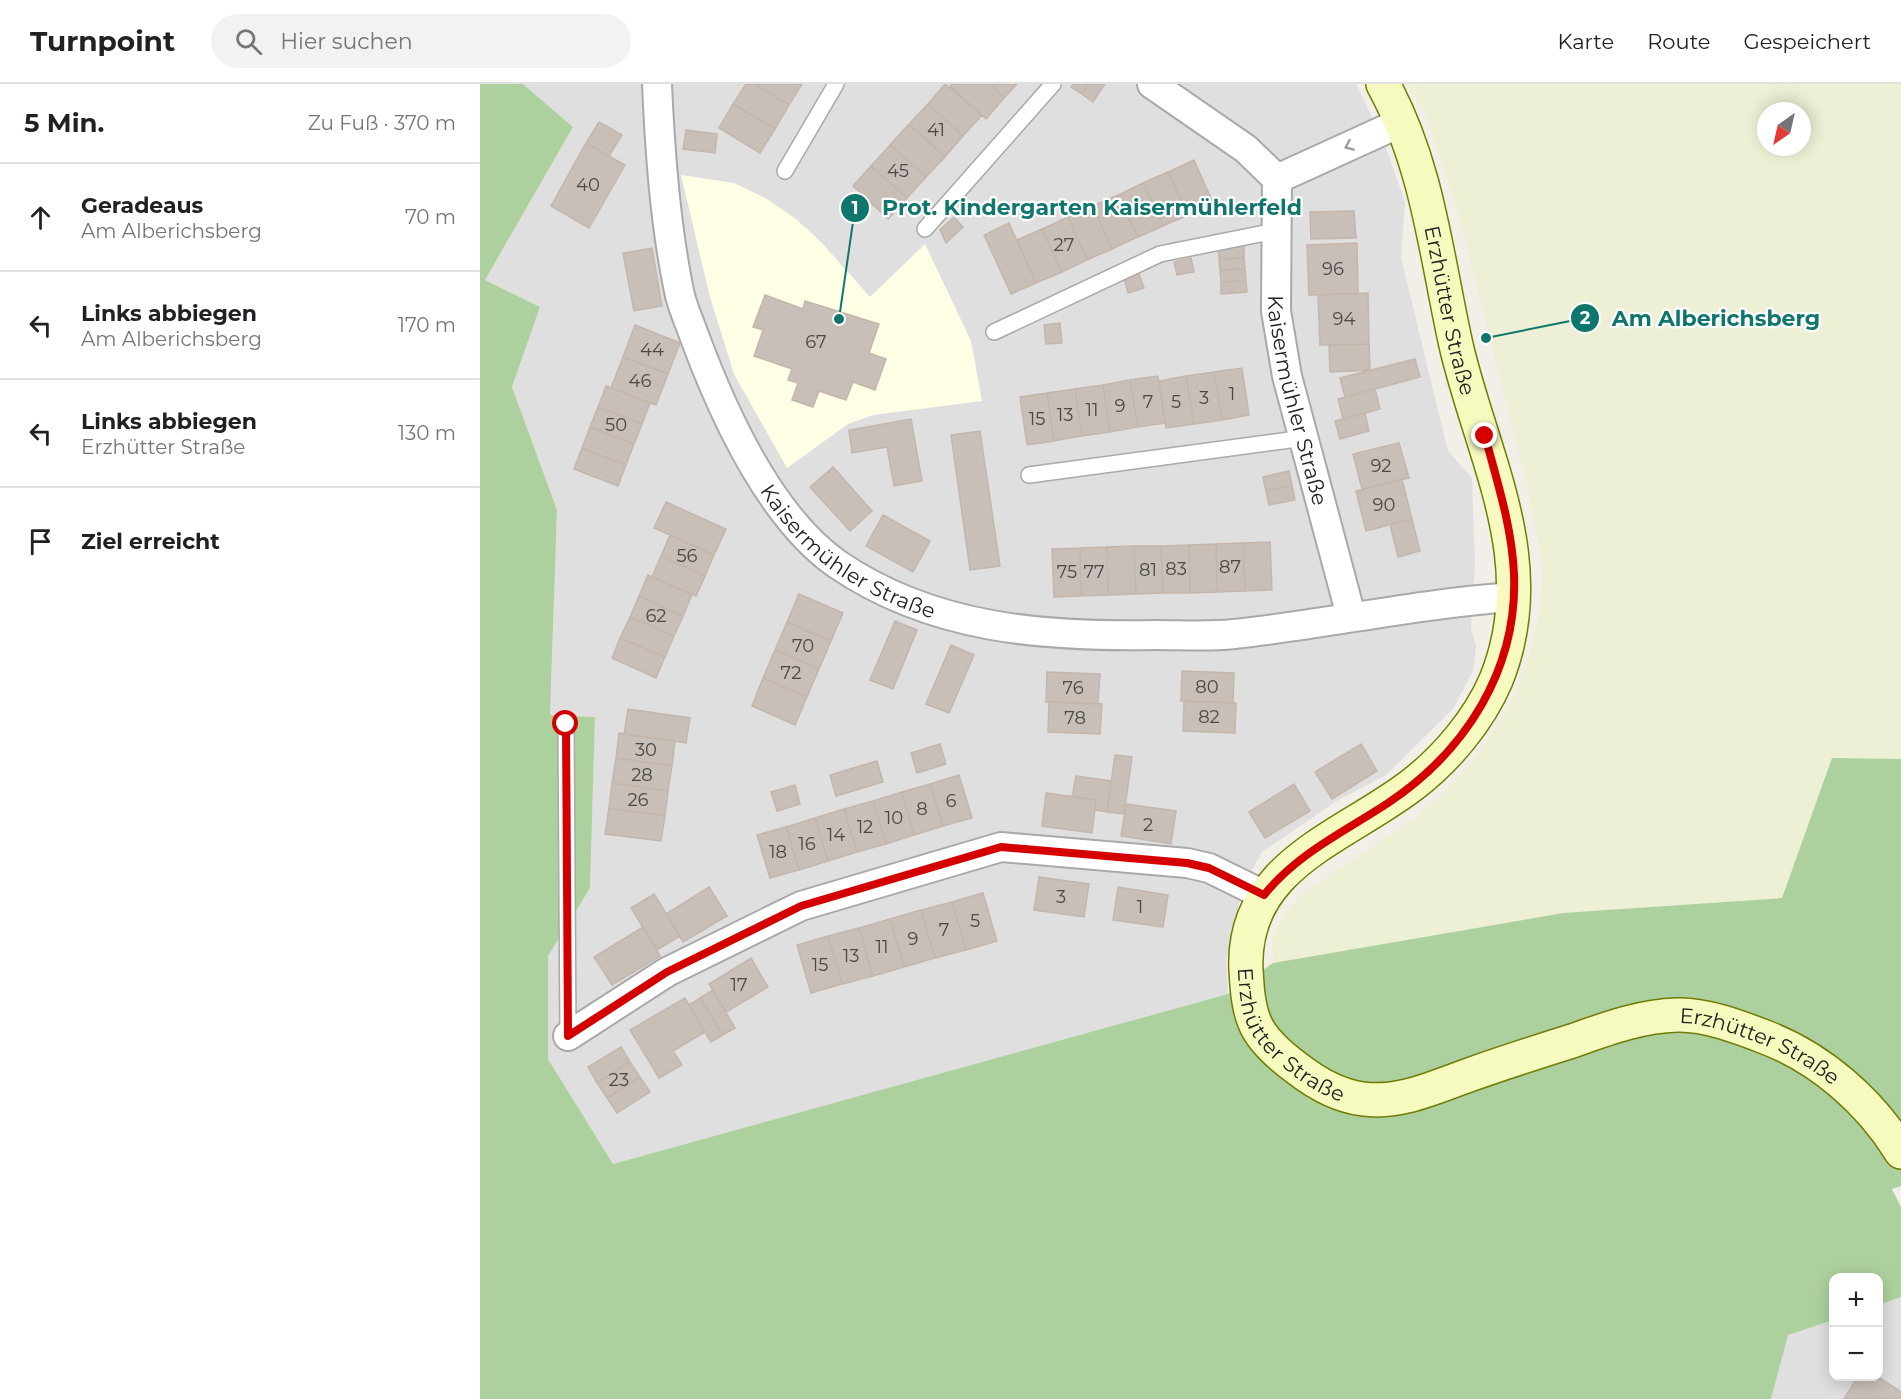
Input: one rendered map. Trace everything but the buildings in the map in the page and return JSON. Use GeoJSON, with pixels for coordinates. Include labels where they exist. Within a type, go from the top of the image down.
{"type":"FeatureCollection","features":[{"type":"Feature","properties":{"kind":"street","name":"Kaisermühler Straße"},"geometry":{"type":"LineString","coordinates":[[657,84],[660,160],[679,293],[708,371],[739,437],[766,483],[807,538],[837,564],[901,598],[961,620],[1018,631],[1098,636],[1232,634],[1467,600],[1514,597]]}},
{"type":"Feature","properties":{"kind":"street"},"geometry":{"type":"LineString","coordinates":[[1152,84],[1246,149],[1277,179],[1402,122]]}},
{"type":"Feature","properties":{"kind":"street","name":"Erzhütter Straße"},"geometry":{"type":"LineString","coordinates":[[1383,84],[1402,122],[1427,196],[1456,343],[1500,492],[1511,551],[1514,597],[1509,639],[1494,685],[1471,723],[1451,748],[1416,783],[1299,859],[1264,895],[1253,917],[1245,951],[1247,992],[1256,1026],[1284,1058],[1317,1083],[1363,1099],[1414,1095],[1630,1021],[1681,1014],[1741,1027],[1791,1047],[1840,1081],[1890,1134],[1901,1152]]}},
{"type":"Feature","properties":{"kind":"street","name":"Kaisermühler Straße"},"geometry":{"type":"LineString","coordinates":[[1277,179],[1275,310],[1287,376],[1351,616]]}},
{"type":"Feature","properties":{"kind":"street"},"geometry":{"type":"LineString","coordinates":[[568,1036],[667,972],[801,906],[1001,847],[1187,863],[1209,868],[1264,895]]}},
{"type":"Feature","properties":{"kind":"lane"},"geometry":{"type":"LineString","coordinates":[[785,171],[836,84]]}},
{"type":"Feature","properties":{"kind":"lane"},"geometry":{"type":"LineString","coordinates":[[925,230],[1053,84]]}},
{"type":"Feature","properties":{"kind":"lane"},"geometry":{"type":"LineString","coordinates":[[994,332],[1160,254],[1275,231]]}},
{"type":"Feature","properties":{"kind":"lane"},"geometry":{"type":"LineString","coordinates":[[1029,475],[1305,438]]}},
{"type":"Feature","properties":{"kind":"lane"},"geometry":{"type":"LineString","coordinates":[[566,724],[568,1036]]}},
{"type":"Feature","properties":{"kind":"shaded area"},"geometry":{"type":"Polygon","coordinates":[[[523,84],[1356,84],[1384,142],[1405,202],[1401,258],[1448,451],[1472,478],[1475,565],[1471,628],[1476,646],[1473,671],[1453,709],[1386,775],[1337,801],[1262,852],[1243,886],[1226,964],[1228,994],[613,1164],[548,1059],[548,956],[590,888],[595,717],[550,715],[557,510],[512,387],[540,307],[485,280],[573,127],[523,84]]]}},
{"type":"Feature","properties":{"kind":"shaded area"},"geometry":{"type":"Polygon","coordinates":[[[1408,84],[1901,84],[1901,759],[1832,758],[1782,898],[1563,913],[1273,963],[1272,938],[1285,914],[1304,892],[1411,821],[1448,790],[1479,752],[1505,713],[1518,685],[1530,652],[1540,611],[1542,563],[1528,489],[1457,208],[1427,119],[1408,84]]]}},
{"type":"Feature","properties":{"kind":"shaded area"},"geometry":{"type":"Polygon","coordinates":[[[681,175],[734,183],[767,199],[796,219],[822,243],[870,297],[925,244],[971,341],[982,401],[873,415],[848,424],[787,468],[734,374],[710,297],[681,175]]]}},
{"type":"Feature","properties":{"kind":"shaded area"},"geometry":{"type":"Polygon","coordinates":[[[1901,1297],[1901,1399],[1771,1399],[1787,1335],[1829,1321],[1829,1381],[1883,1381],[1883,1304],[1901,1297]]]}},
{"type":"Feature","properties":{"kind":"green space"},"geometry":{"type":"Polygon","coordinates":[[[480,84],[523,84],[573,127],[485,280],[540,307],[512,387],[557,510],[550,715],[595,717],[590,888],[548,956],[548,1059],[613,1164],[1228,994],[1273,963],[1563,913],[1782,898],[1832,758],[1901,759],[1901,1186],[1892,1189],[1901,1207],[1901,1297],[1883,1304],[1883,1273],[1829,1273],[1829,1321],[1788,1335],[1771,1399],[480,1399],[480,84]]]}},
{"type":"Feature","properties":{"kind":"place","name":"Prot. Kindergarten Kaisermühlerfeld"},"geometry":{"type":"Point","coordinates":[839,319]}},
{"type":"Feature","properties":{"kind":"place","name":"Am Alberichsberg"},"geometry":{"type":"Point","coordinates":[1486,338]}},
{"type":"Feature","properties":{"kind":"route"},"geometry":{"type":"LineString","coordinates":[[566,724],[568,1036],[667,972],[801,906],[1001,847],[1187,863],[1209,868],[1264,895],[1276,880],[1299,859],[1416,783],[1451,748],[1471,723],[1494,685],[1509,639],[1514,597],[1514,572],[1508,526],[1485,436]]}}]}
